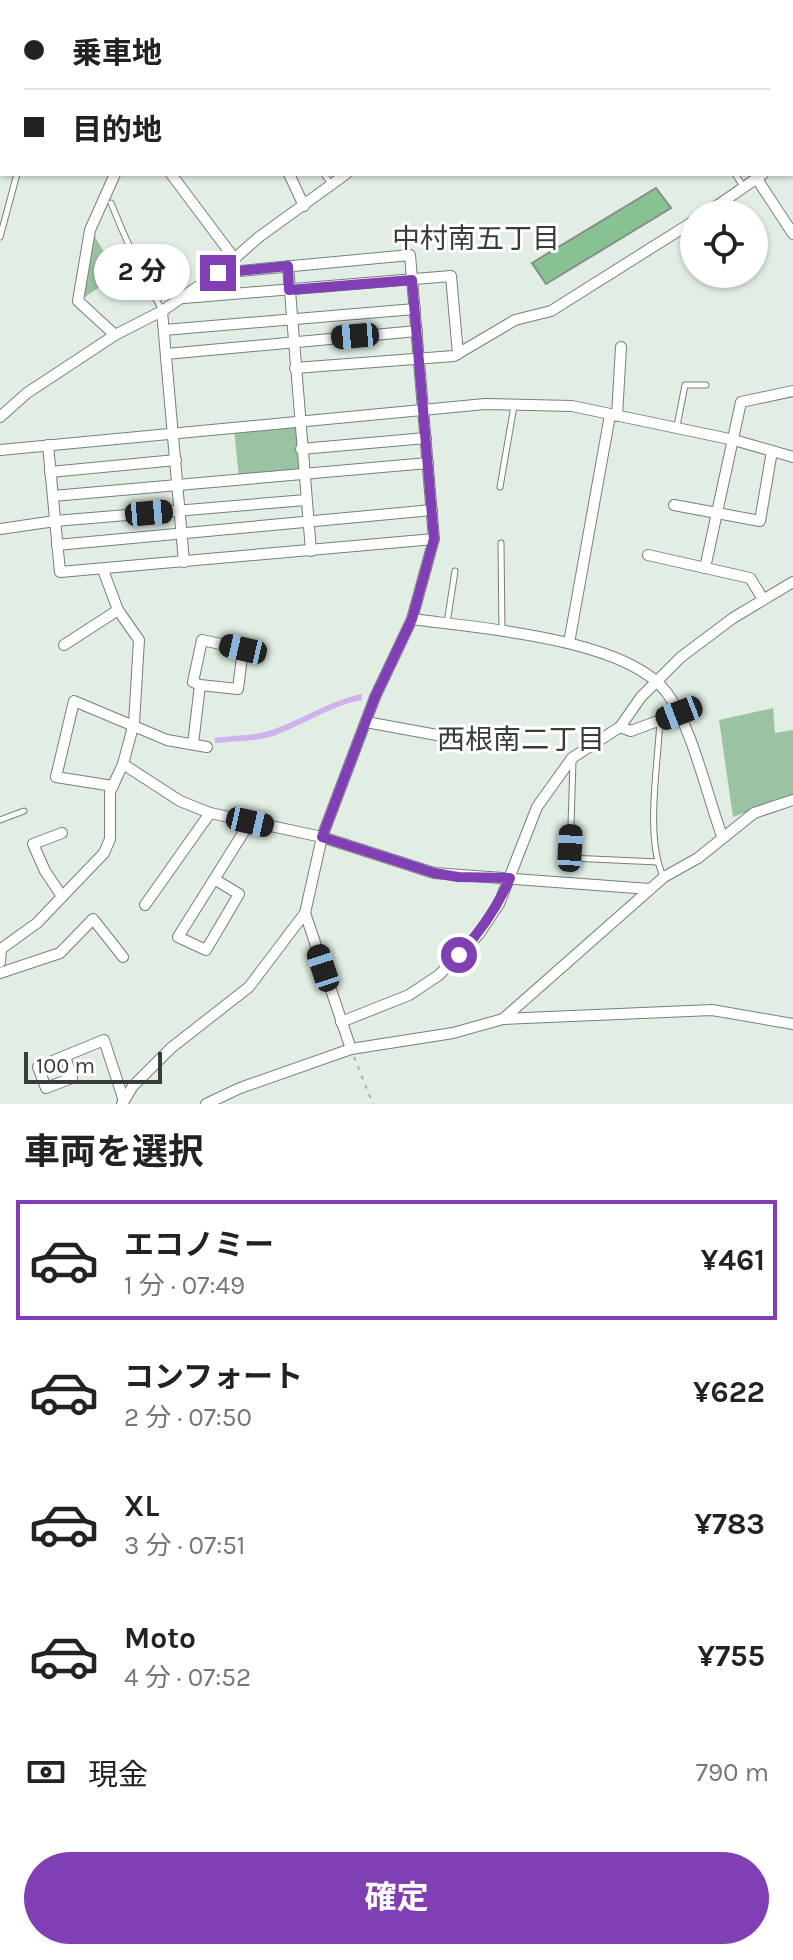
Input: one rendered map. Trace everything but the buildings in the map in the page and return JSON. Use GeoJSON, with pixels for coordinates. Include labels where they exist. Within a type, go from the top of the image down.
{"type":"FeatureCollection","features":[{"type":"Feature","properties":{"kind":"street"},"geometry":{"type":"LineString","coordinates":[[114,176],[90,230],[78,301],[115,335]]}},
{"type":"Feature","properties":{"kind":"street"},"geometry":{"type":"LineString","coordinates":[[172,176],[234,258]]}},
{"type":"Feature","properties":{"kind":"street"},"geometry":{"type":"LineString","coordinates":[[290,176],[304,206]]}},
{"type":"Feature","properties":{"kind":"street"},"geometry":{"type":"LineString","coordinates":[[0,417],[27,393],[218,273],[343,176]]}},
{"type":"Feature","properties":{"kind":"street"},"geometry":{"type":"LineString","coordinates":[[727,200],[760,176],[793,234]]}},
{"type":"Feature","properties":{"kind":"street"},"geometry":{"type":"LineString","coordinates":[[295,368],[458,354],[515,320],[551,311],[680,230]]}},
{"type":"Feature","properties":{"kind":"street"},"geometry":{"type":"LineString","coordinates":[[123,1102],[133,1086],[171,1048],[249,987],[305,913],[322,837],[366,722],[412,619],[434,539],[410,255],[218,273]]}},
{"type":"Feature","properties":{"kind":"street"},"geometry":{"type":"LineString","coordinates":[[288,266],[311,551]]}},
{"type":"Feature","properties":{"kind":"street"},"geometry":{"type":"LineString","coordinates":[[180,298],[451,276],[458,354]]}},
{"type":"Feature","properties":{"kind":"street"},"geometry":{"type":"LineString","coordinates":[[164,330],[415,309]]}},
{"type":"Feature","properties":{"kind":"street"},"geometry":{"type":"LineString","coordinates":[[162,311],[184,562]]}},
{"type":"Feature","properties":{"kind":"street"},"geometry":{"type":"LineString","coordinates":[[166,354],[417,331]]}},
{"type":"Feature","properties":{"kind":"street"},"geometry":{"type":"LineString","coordinates":[[569,643],[613,415],[621,347]]}},
{"type":"Feature","properties":{"kind":"street"},"geometry":{"type":"LineString","coordinates":[[705,568],[741,402],[793,391]]}},
{"type":"Feature","properties":{"kind":"street"},"geometry":{"type":"LineString","coordinates":[[0,450],[485,404],[572,406],[734,440],[793,457]]}},
{"type":"Feature","properties":{"kind":"street"},"geometry":{"type":"LineString","coordinates":[[301,449],[426,438]]}},
{"type":"Feature","properties":{"kind":"street"},"geometry":{"type":"LineString","coordinates":[[48,445],[60,572],[434,539]]}},
{"type":"Feature","properties":{"kind":"street"},"geometry":{"type":"LineString","coordinates":[[674,505],[760,521],[772,451]]}},
{"type":"Feature","properties":{"kind":"street"},"geometry":{"type":"LineString","coordinates":[[50,472],[176,460]]}},
{"type":"Feature","properties":{"kind":"street"},"geometry":{"type":"LineString","coordinates":[[53,496],[428,463]]}},
{"type":"Feature","properties":{"kind":"street"},"geometry":{"type":"LineString","coordinates":[[0,529],[55,521],[306,500]]}},
{"type":"Feature","properties":{"kind":"street"},"geometry":{"type":"LineString","coordinates":[[57,545],[432,510]]}},
{"type":"Feature","properties":{"kind":"street"},"geometry":{"type":"LineString","coordinates":[[648,555],[750,578],[763,599]]}},
{"type":"Feature","properties":{"kind":"street"},"geometry":{"type":"LineString","coordinates":[[0,962],[0,948],[37,923],[104,853],[110,839],[110,792],[123,764],[134,723],[139,640],[118,610],[103,570]]}},
{"type":"Feature","properties":{"kind":"street"},"geometry":{"type":"LineString","coordinates":[[341,1022],[409,995],[439,975],[479,934],[499,904],[519,846],[537,807],[572,758],[620,727],[641,697],[681,657],[763,599],[792,584]]}},
{"type":"Feature","properties":{"kind":"street"},"geometry":{"type":"LineString","coordinates":[[64,645],[118,610]]}},
{"type":"Feature","properties":{"kind":"street"},"geometry":{"type":"LineString","coordinates":[[412,619],[569,643],[634,665],[658,682],[679,713],[722,836]]}},
{"type":"Feature","properties":{"kind":"street"},"geometry":{"type":"LineString","coordinates":[[202,640],[243,649],[238,689],[200,685],[193,682],[202,640]]}},
{"type":"Feature","properties":{"kind":"street"},"geometry":{"type":"LineString","coordinates":[[193,744],[200,685]]}},
{"type":"Feature","properties":{"kind":"street"},"geometry":{"type":"LineString","coordinates":[[113,786],[56,777],[74,701],[134,723],[167,740],[207,747]]}},
{"type":"Feature","properties":{"kind":"street"},"geometry":{"type":"LineString","coordinates":[[620,727],[631,731],[679,713]]}},
{"type":"Feature","properties":{"kind":"street"},"geometry":{"type":"LineString","coordinates":[[366,722],[486,744]]}},
{"type":"Feature","properties":{"kind":"street"},"geometry":{"type":"LineString","coordinates":[[123,764],[180,801],[210,813],[322,837],[434,873],[650,889]]}},
{"type":"Feature","properties":{"kind":"street"},"geometry":{"type":"LineString","coordinates":[[503,1019],[664,877],[698,858],[754,813],[793,800]]}},
{"type":"Feature","properties":{"kind":"street"},"geometry":{"type":"LineString","coordinates":[[145,905],[210,813]]}},
{"type":"Feature","properties":{"kind":"street"},"geometry":{"type":"LineString","coordinates":[[214,879],[239,894],[206,950],[178,937],[214,879],[250,822]]}},
{"type":"Feature","properties":{"kind":"street"},"geometry":{"type":"LineString","coordinates":[[61,895],[45,871],[33,844],[62,833]]}},
{"type":"Feature","properties":{"kind":"street"},"geometry":{"type":"LineString","coordinates":[[305,913],[351,1049]]}},
{"type":"Feature","properties":{"kind":"street"},"geometry":{"type":"LineString","coordinates":[[0,973],[60,953],[93,919],[123,957]]}},
{"type":"Feature","properties":{"kind":"street"},"geometry":{"type":"LineString","coordinates":[[206,1104],[240,1088],[351,1049],[453,1033],[503,1019],[712,1010],[793,1024]]}},
{"type":"Feature","properties":{"kind":"street"},"geometry":{"type":"LineString","coordinates":[[65,1056],[104,1040],[123,1102]]}},
{"type":"Feature","properties":{"kind":"lane"},"geometry":{"type":"LineString","coordinates":[[0,237],[16,176]]}},
{"type":"Feature","properties":{"kind":"lane"},"geometry":{"type":"LineString","coordinates":[[325,176],[332,185]]}},
{"type":"Feature","properties":{"kind":"lane"},"geometry":{"type":"LineString","coordinates":[[736,176],[745,189]]}},
{"type":"Feature","properties":{"kind":"lane"},"geometry":{"type":"LineString","coordinates":[[111,203],[132,256],[162,311]]}},
{"type":"Feature","properties":{"kind":"lane"},"geometry":{"type":"LineString","coordinates":[[676,428],[685,385],[706,385]]}},
{"type":"Feature","properties":{"kind":"lane"},"geometry":{"type":"LineString","coordinates":[[500,487],[514,405]]}},
{"type":"Feature","properties":{"kind":"lane"},"geometry":{"type":"LineString","coordinates":[[501,543],[502,633]]}},
{"type":"Feature","properties":{"kind":"lane"},"geometry":{"type":"LineString","coordinates":[[447,624],[455,571]]}},
{"type":"Feature","properties":{"kind":"lane"},"geometry":{"type":"LineString","coordinates":[[660,720],[655,830],[658,862],[664,877]]}},
{"type":"Feature","properties":{"kind":"lane"},"geometry":{"type":"LineString","coordinates":[[572,758],[570,858],[658,862]]}},
{"type":"Feature","properties":{"kind":"lane"},"geometry":{"type":"LineString","coordinates":[[0,820],[24,811]]}},
{"type":"Feature","properties":{"kind":"path"},"geometry":{"type":"LineString","coordinates":[[351,1049],[373,1104]]}},
{"type":"Feature","properties":{"kind":"green space"},"geometry":{"type":"Polygon","coordinates":[[[93,233],[117,275],[82,299],[93,233]]]}},
{"type":"Feature","properties":{"kind":"green space"},"geometry":{"type":"Polygon","coordinates":[[[297,423],[302,472],[239,478],[234,429],[297,423]]]}},
{"type":"Feature","properties":{"kind":"green space"},"geometry":{"type":"Polygon","coordinates":[[[773,708],[775,733],[793,730],[793,795],[733,817],[719,720],[773,708]]]}},
{"type":"Feature","properties":{"kind":"shaded area"},"geometry":{"type":"Polygon","coordinates":[[[362,694],[362,700],[273,736],[215,743],[215,738],[272,730],[338,701],[362,694]]]}},
{"type":"Feature","properties":{"kind":"district","name":"中村南五丁目"},"geometry":{"type":"Point","coordinates":[476,238]}},
{"type":"Feature","properties":{"kind":"district","name":"西根南二丁目"},"geometry":{"type":"Point","coordinates":[521,739]}},
{"type":"Feature","properties":{"kind":"route"},"geometry":{"type":"LineString","coordinates":[[218,273],[288,266],[289,290],[412,280],[434,539],[412,619],[375,697],[322,837],[434,873],[458,877],[510,878],[499,904],[479,934],[459,955]]}}]}
